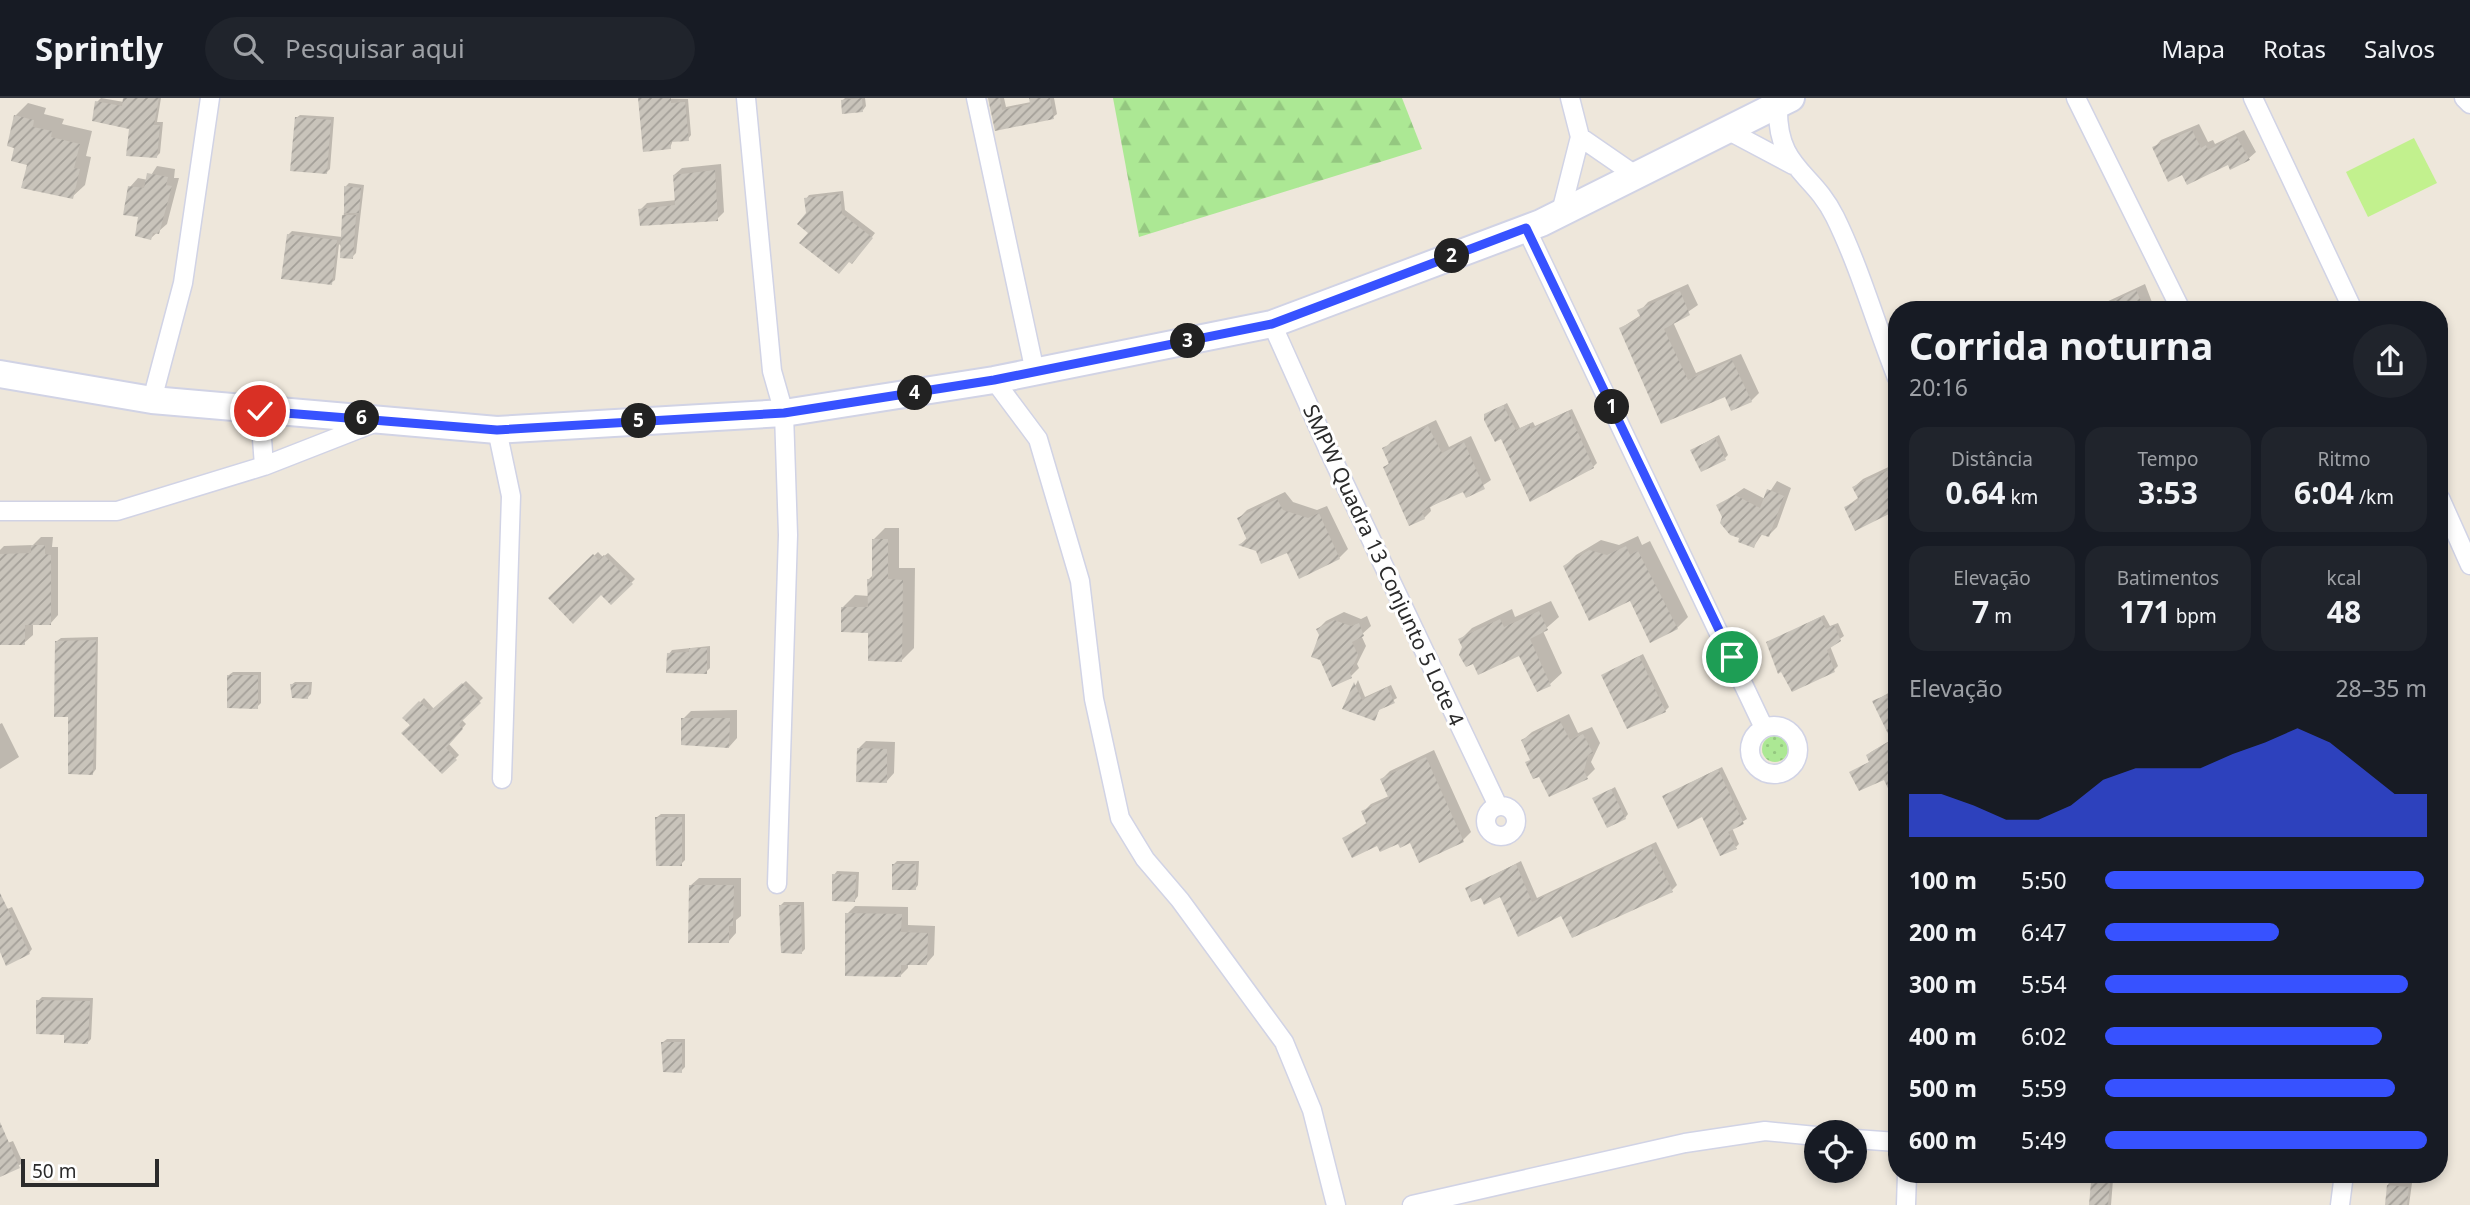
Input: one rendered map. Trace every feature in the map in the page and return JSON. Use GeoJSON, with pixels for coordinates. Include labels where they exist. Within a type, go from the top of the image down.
{"type":"FeatureCollection","features":[{"type":"Feature","properties":{"kind":"street"},"geometry":{"type":"LineString","coordinates":[[152,400],[183,283],[211,98]]}},
{"type":"Feature","properties":{"kind":"street"},"geometry":{"type":"LineString","coordinates":[[746,98],[771,358],[775,388],[784,413],[788,535],[777,884]]}},
{"type":"Feature","properties":{"kind":"street"},"geometry":{"type":"LineString","coordinates":[[976,98],[1035,372]]}},
{"type":"Feature","properties":{"kind":"street"},"geometry":{"type":"LineString","coordinates":[[1561,212],[1580,137],[1570,98]]}},
{"type":"Feature","properties":{"kind":"street"},"geometry":{"type":"LineString","coordinates":[[2076,98],[2176,301]]}},
{"type":"Feature","properties":{"kind":"street"},"geometry":{"type":"LineString","coordinates":[[2253,98],[2349,301]]}},
{"type":"Feature","properties":{"kind":"street"},"geometry":{"type":"LineString","coordinates":[[2464,98],[2470,104]]}},
{"type":"Feature","properties":{"kind":"street"},"geometry":{"type":"LineString","coordinates":[[0,374],[152,400],[497,430],[784,413],[994,380],[1272,324],[1526,228],[1638,177],[1785,102]]}},
{"type":"Feature","properties":{"kind":"street"},"geometry":{"type":"LineString","coordinates":[[1785,102],[1778,126],[1783,146],[1793,165],[1834,214],[1888,355]]}},
{"type":"Feature","properties":{"kind":"street"},"geometry":{"type":"LineString","coordinates":[[1729,131],[1793,165]]}},
{"type":"Feature","properties":{"kind":"street"},"geometry":{"type":"LineString","coordinates":[[1580,137],[1638,177]]}},
{"type":"Feature","properties":{"kind":"street"},"geometry":{"type":"LineString","coordinates":[[1526,228],[1765,728]]}},
{"type":"Feature","properties":{"kind":"street","name":"SMPW Quadra 13 Conjunto 5 Lote 4"},"geometry":{"type":"LineString","coordinates":[[1272,324],[1498,806]]}},
{"type":"Feature","properties":{"kind":"street"},"geometry":{"type":"LineString","coordinates":[[994,380],[1038,439],[1076,568],[1094,699],[1120,818],[1146,859],[1180,900],[1284,1042],[1312,1110],[1336,1205]]}},
{"type":"Feature","properties":{"kind":"street"},"geometry":{"type":"LineString","coordinates":[[260,411],[264,466]]}},
{"type":"Feature","properties":{"kind":"street"},"geometry":{"type":"LineString","coordinates":[[0,511],[117,511],[264,466],[384,420]]}},
{"type":"Feature","properties":{"kind":"street"},"geometry":{"type":"LineString","coordinates":[[497,430],[511,496],[502,779]]}},
{"type":"Feature","properties":{"kind":"street"},"geometry":{"type":"LineString","coordinates":[[2448,516],[2470,565]]}},
{"type":"Feature","properties":{"kind":"street"},"geometry":{"type":"LineString","coordinates":[[1412,1205],[1685,1143],[1765,1131],[1804,1135]]}},
{"type":"Feature","properties":{"kind":"street"},"geometry":{"type":"LineString","coordinates":[[1867,1140],[1888,1141]]}},
{"type":"Feature","properties":{"kind":"street"},"geometry":{"type":"LineString","coordinates":[[1906,1205],[1907,1183]]}},
{"type":"Feature","properties":{"kind":"street"},"geometry":{"type":"LineString","coordinates":[[2340,1205],[2343,1183]]}},
{"type":"Feature","properties":{"kind":"green space"},"geometry":{"type":"Polygon","coordinates":[[[1113,98],[1402,98],[1422,149],[1139,237],[1113,98]]]}},
{"type":"Feature","properties":{"kind":"green space"},"geometry":{"type":"Polygon","coordinates":[[[2414,138],[2437,183],[2368,217],[2346,172],[2414,138]]]}},
{"type":"Feature","properties":{"kind":"green space"},"geometry":{"type":"Polygon","coordinates":[[[1775,736],[1784,740],[1788,749],[1784,758],[1775,762],[1766,758],[1762,749],[1766,740],[1775,736]]]}},
{"type":"Feature","properties":{"kind":"building"},"geometry":{"type":"Polygon","coordinates":[[[123,98],[159,98],[154,125],[160,125],[157,158],[126,156],[129,129],[92,121],[95,101],[122,106],[123,98]]]}},
{"type":"Feature","properties":{"kind":"building"},"geometry":{"type":"Polygon","coordinates":[[[638,98],[671,98],[671,103],[685,102],[689,141],[670,142],[671,149],[643,152],[638,98]]]}},
{"type":"Feature","properties":{"kind":"building"},"geometry":{"type":"Polygon","coordinates":[[[862,98],[863,112],[842,114],[841,100],[862,98]]]}},
{"type":"Feature","properties":{"kind":"building"},"geometry":{"type":"Polygon","coordinates":[[[988,98],[1000,98],[1002,110],[1030,104],[1029,98],[1050,98],[1054,119],[995,131],[988,98]]]}},
{"type":"Feature","properties":{"kind":"building"},"geometry":{"type":"Polygon","coordinates":[[[14,115],[34,120],[33,127],[52,131],[51,137],[80,144],[74,168],[80,169],[73,199],[21,188],[27,165],[11,161],[14,148],[7,146],[14,115]]]}},
{"type":"Feature","properties":{"kind":"building"},"geometry":{"type":"Polygon","coordinates":[[[295,117],[331,120],[327,174],[290,171],[295,117]]]}},
{"type":"Feature","properties":{"kind":"building"},"geometry":{"type":"Polygon","coordinates":[[[2192,130],[2201,148],[2206,145],[2208,150],[2236,136],[2250,160],[2230,170],[2228,165],[2187,185],[2182,175],[2168,182],[2152,147],[2192,130]]]}},
{"type":"Feature","properties":{"kind":"building"},"geometry":{"type":"Polygon","coordinates":[[[715,170],[718,221],[640,226],[638,209],[675,205],[673,175],[715,170]]]}},
{"type":"Feature","properties":{"kind":"building"},"geometry":{"type":"Polygon","coordinates":[[[147,173],[168,177],[166,185],[172,186],[159,234],[153,233],[151,240],[135,236],[138,217],[123,215],[128,186],[144,188],[147,173]]]}},
{"type":"Feature","properties":{"kind":"building"},"geometry":{"type":"Polygon","coordinates":[[[344,186],[361,188],[359,213],[344,213],[344,186]]]}},
{"type":"Feature","properties":{"kind":"building"},"geometry":{"type":"Polygon","coordinates":[[[840,194],[842,214],[873,238],[852,264],[849,262],[839,274],[799,243],[808,233],[797,224],[806,213],[804,198],[840,194]]]}},
{"type":"Feature","properties":{"kind":"building"},"geometry":{"type":"Polygon","coordinates":[[[342,215],[356,215],[353,259],[340,258],[342,215]]]}},
{"type":"Feature","properties":{"kind":"building"},"geometry":{"type":"Polygon","coordinates":[[[287,234],[337,240],[332,285],[281,279],[287,234]]]}},
{"type":"Feature","properties":{"kind":"building"},"geometry":{"type":"Polygon","coordinates":[[[2136,290],[2141,301],[2114,301],[2136,290]]]}},
{"type":"Feature","properties":{"kind":"building"},"geometry":{"type":"Polygon","coordinates":[[[1680,291],[1690,315],[1664,329],[1688,380],[1732,360],[1752,402],[1731,411],[1725,397],[1661,424],[1619,328],[1641,318],[1637,310],[1680,291]]]}},
{"type":"Feature","properties":{"kind":"building"},"geometry":{"type":"Polygon","coordinates":[[[1503,405],[1516,430],[1529,424],[1531,429],[1568,411],[1594,468],[1530,502],[1501,439],[1495,442],[1484,420],[1484,414],[1503,405]]]}},
{"type":"Feature","properties":{"kind":"building"},"geometry":{"type":"Polygon","coordinates":[[[1428,426],[1442,453],[1464,442],[1485,489],[1466,498],[1463,492],[1434,505],[1422,512],[1425,519],[1409,526],[1383,467],[1389,464],[1382,448],[1428,426]]]}},
{"type":"Feature","properties":{"kind":"building"},"geometry":{"type":"Polygon","coordinates":[[[1715,438],[1726,460],[1701,472],[1690,450],[1715,438]]]}},
{"type":"Feature","properties":{"kind":"building"},"geometry":{"type":"Polygon","coordinates":[[[1888,470],[1888,514],[1855,531],[1844,507],[1859,500],[1852,487],[1888,470]]]}},
{"type":"Feature","properties":{"kind":"building"},"geometry":{"type":"Polygon","coordinates":[[[1767,489],[1784,496],[1769,537],[1759,534],[1754,548],[1738,542],[1739,538],[1730,535],[1720,523],[1722,517],[1716,505],[1735,495],[1760,508],[1767,489]]]}},
{"type":"Feature","properties":{"kind":"building"},"geometry":{"type":"Polygon","coordinates":[[[1277,499],[1283,510],[1308,518],[1319,513],[1340,559],[1299,579],[1287,553],[1261,564],[1256,551],[1238,545],[1247,540],[1237,518],[1277,499]]]}},
{"type":"Feature","properties":{"kind":"building"},"geometry":{"type":"Polygon","coordinates":[[[872,539],[888,539],[888,579],[903,580],[902,662],[868,661],[868,633],[841,632],[841,607],[868,607],[867,579],[872,579],[872,539]]]}},
{"type":"Feature","properties":{"kind":"building"},"geometry":{"type":"Polygon","coordinates":[[[31,545],[45,545],[45,554],[51,555],[51,625],[25,625],[25,645],[0,645],[0,554],[31,553],[31,545]]]}},
{"type":"Feature","properties":{"kind":"building"},"geometry":{"type":"Polygon","coordinates":[[[1626,546],[1630,555],[1638,551],[1678,629],[1650,643],[1630,601],[1589,621],[1563,566],[1589,550],[1607,555],[1626,546]]]}},
{"type":"Feature","properties":{"kind":"building"},"geometry":{"type":"Polygon","coordinates":[[[593,554],[599,560],[604,555],[633,584],[611,605],[601,595],[573,624],[548,598],[593,554]]]}},
{"type":"Feature","properties":{"kind":"building"},"geometry":{"type":"Polygon","coordinates":[[[1539,611],[1548,630],[1530,639],[1551,686],[1537,692],[1519,656],[1478,675],[1473,664],[1466,667],[1459,655],[1462,647],[1458,639],[1500,619],[1504,627],[1539,611]]]}},
{"type":"Feature","properties":{"kind":"building"},"geometry":{"type":"Polygon","coordinates":[[[1820,617],[1826,629],[1834,625],[1841,641],[1827,650],[1835,672],[1792,692],[1781,672],[1778,674],[1766,642],[1820,617]]]}},
{"type":"Feature","properties":{"kind":"building"},"geometry":{"type":"Polygon","coordinates":[[[1334,620],[1351,626],[1359,623],[1364,636],[1352,642],[1358,655],[1350,673],[1352,678],[1332,687],[1320,660],[1311,657],[1319,635],[1316,629],[1334,620]]]}},
{"type":"Feature","properties":{"kind":"building"},"geometry":{"type":"Polygon","coordinates":[[[96,640],[93,775],[68,774],[68,717],[54,717],[55,641],[96,640]]]}},
{"type":"Feature","properties":{"kind":"building"},"geometry":{"type":"Polygon","coordinates":[[[689,648],[707,648],[707,674],[666,673],[667,653],[689,652],[689,648]]]}},
{"type":"Feature","properties":{"kind":"building"},"geometry":{"type":"Polygon","coordinates":[[[1639,656],[1666,712],[1627,729],[1601,675],[1639,656]]]}},
{"type":"Feature","properties":{"kind":"building"},"geometry":{"type":"Polygon","coordinates":[[[227,675],[258,675],[258,709],[227,708],[227,675]]]}},
{"type":"Feature","properties":{"kind":"building"},"geometry":{"type":"Polygon","coordinates":[[[1354,682],[1362,700],[1387,687],[1395,703],[1379,710],[1375,721],[1342,709],[1354,682]]]}},
{"type":"Feature","properties":{"kind":"building"},"geometry":{"type":"Polygon","coordinates":[[[462,683],[481,703],[462,721],[459,725],[463,729],[446,748],[457,760],[442,774],[401,733],[410,725],[402,718],[419,701],[430,711],[462,683]]]}},
{"type":"Feature","properties":{"kind":"building"},"geometry":{"type":"Polygon","coordinates":[[[290,684],[309,685],[308,699],[292,698],[290,684]]]}},
{"type":"Feature","properties":{"kind":"building"},"geometry":{"type":"Polygon","coordinates":[[[1886,695],[1888,699],[1888,734],[1872,701],[1886,695]]]}},
{"type":"Feature","properties":{"kind":"building"},"geometry":{"type":"Polygon","coordinates":[[[681,718],[730,718],[729,748],[681,745],[681,718]]]}},
{"type":"Feature","properties":{"kind":"building"},"geometry":{"type":"Polygon","coordinates":[[[1560,721],[1570,740],[1583,734],[1593,753],[1588,755],[1584,771],[1588,779],[1549,797],[1539,777],[1533,779],[1525,762],[1530,760],[1521,740],[1560,721]]]}},
{"type":"Feature","properties":{"kind":"building"},"geometry":{"type":"Polygon","coordinates":[[[1888,742],[1888,788],[1884,780],[1859,791],[1849,772],[1869,762],[1866,755],[1888,742]]]}},
{"type":"Feature","properties":{"kind":"building"},"geometry":{"type":"Polygon","coordinates":[[[857,748],[887,749],[887,783],[856,782],[857,748]]]}},
{"type":"Feature","properties":{"kind":"building"},"geometry":{"type":"Polygon","coordinates":[[[1426,757],[1464,842],[1419,863],[1410,843],[1400,848],[1398,844],[1380,852],[1377,846],[1352,858],[1342,838],[1367,825],[1361,811],[1389,799],[1380,779],[1426,757]]]}},
{"type":"Feature","properties":{"kind":"building"},"geometry":{"type":"Polygon","coordinates":[[[1718,769],[1744,824],[1728,832],[1737,849],[1720,856],[1702,817],[1678,829],[1662,796],[1718,769]]]}},
{"type":"Feature","properties":{"kind":"building"},"geometry":{"type":"Polygon","coordinates":[[[1611,789],[1626,819],[1607,828],[1592,798],[1611,789]]]}},
{"type":"Feature","properties":{"kind":"building"},"geometry":{"type":"Polygon","coordinates":[[[655,817],[682,817],[682,866],[656,866],[655,817]]]}},
{"type":"Feature","properties":{"kind":"building"},"geometry":{"type":"Polygon","coordinates":[[[1651,846],[1673,892],[1572,938],[1561,916],[1518,937],[1500,897],[1484,905],[1481,898],[1471,902],[1465,888],[1516,864],[1532,902],[1651,846]]]}},
{"type":"Feature","properties":{"kind":"building"},"geometry":{"type":"Polygon","coordinates":[[[892,864],[916,864],[916,890],[892,890],[892,864]]]}},
{"type":"Feature","properties":{"kind":"building"},"geometry":{"type":"Polygon","coordinates":[[[832,874],[856,875],[855,902],[832,901],[832,874]]]}},
{"type":"Feature","properties":{"kind":"building"},"geometry":{"type":"Polygon","coordinates":[[[689,885],[734,885],[733,926],[729,926],[729,943],[688,943],[689,885]]]}},
{"type":"Feature","properties":{"kind":"building"},"geometry":{"type":"Polygon","coordinates":[[[0,893],[30,954],[6,966],[0,952],[0,893]]]}},
{"type":"Feature","properties":{"kind":"building"},"geometry":{"type":"Polygon","coordinates":[[[779,905],[801,905],[802,954],[781,953],[779,905]]]}},
{"type":"Feature","properties":{"kind":"building"},"geometry":{"type":"Polygon","coordinates":[[[845,913],[902,914],[901,932],[928,933],[927,965],[901,965],[901,977],[845,976],[845,913]]]}},
{"type":"Feature","properties":{"kind":"building"},"geometry":{"type":"Polygon","coordinates":[[[36,1000],[90,1001],[88,1044],[64,1043],[64,1035],[36,1034],[36,1000]]]}},
{"type":"Feature","properties":{"kind":"building"},"geometry":{"type":"Polygon","coordinates":[[[661,1042],[682,1042],[682,1073],[663,1072],[661,1042]]]}},
{"type":"Feature","properties":{"kind":"building"},"geometry":{"type":"Polygon","coordinates":[[[0,1122],[20,1168],[0,1177],[0,1122]]]}},
{"type":"Feature","properties":{"kind":"building"},"geometry":{"type":"Polygon","coordinates":[[[2091,1183],[2110,1183],[2108,1205],[2089,1205],[2091,1183]]]}},
{"type":"Feature","properties":{"kind":"building"},"geometry":{"type":"Polygon","coordinates":[[[2387,1185],[2409,1187],[2407,1205],[2385,1205],[2387,1185]]]}},
{"type":"Feature","properties":{"kind":"route"},"geometry":{"type":"LineString","coordinates":[[260,411],[497,430],[784,413],[994,380],[1272,324],[1526,228],[1732,657]]}}]}
